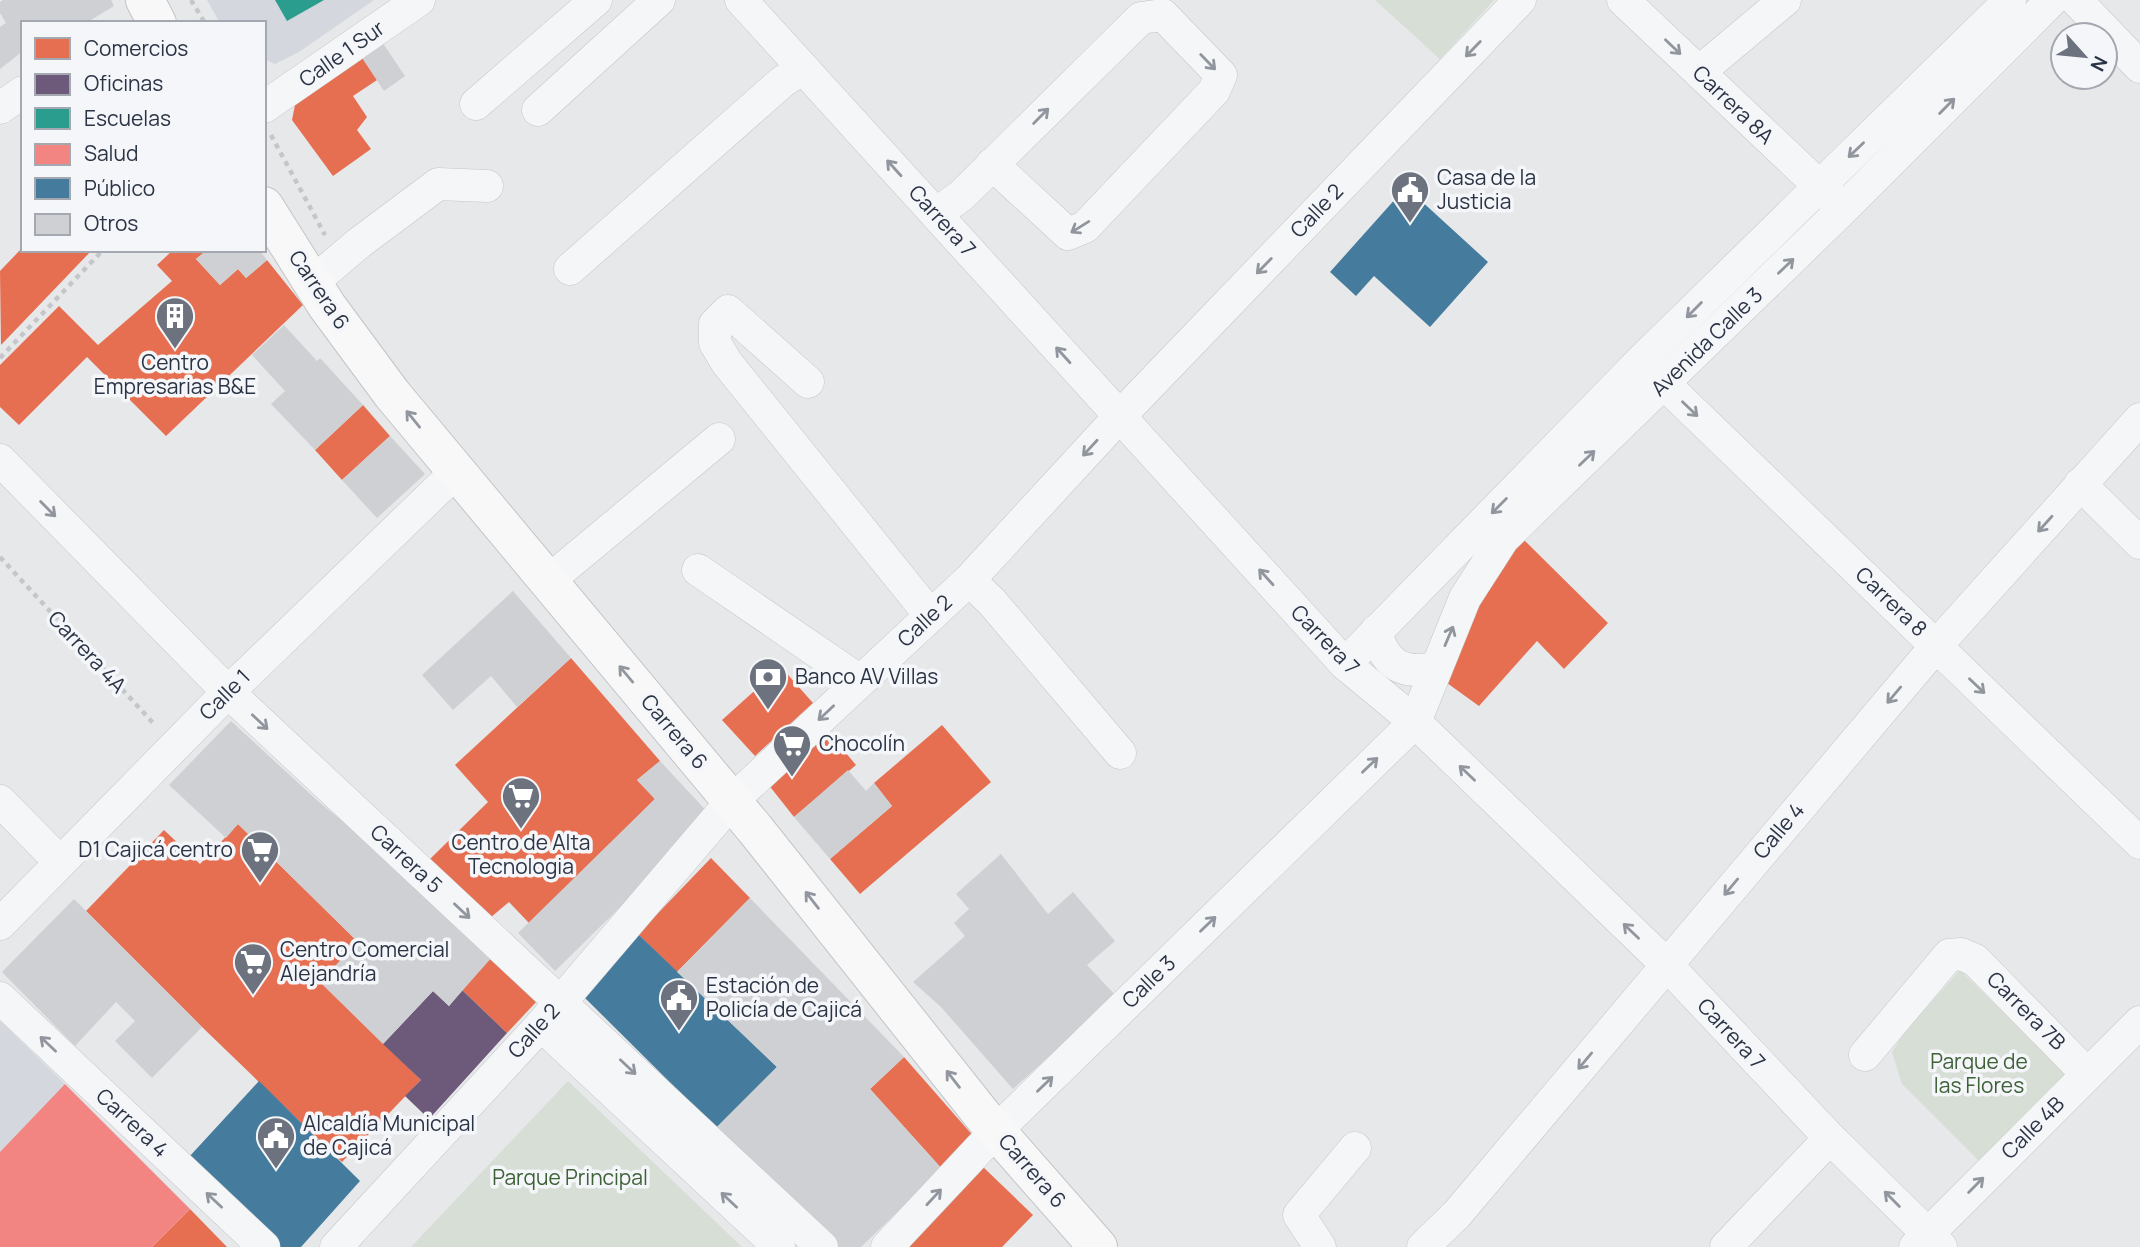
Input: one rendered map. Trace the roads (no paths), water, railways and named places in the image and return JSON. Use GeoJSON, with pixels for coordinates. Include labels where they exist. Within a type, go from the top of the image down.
{"type":"FeatureCollection","features":[{"type":"Feature","properties":{"kind":"main road"},"geometry":{"type":"LineString","coordinates":[[145,0],[157,21]]}},
{"type":"Feature","properties":{"kind":"main road","name":"Carrera 6"},"geometry":{"type":"LineString","coordinates":[[266,209],[313,282],[392,394],[733,802],[974,1105],[1098,1247]]}},
{"type":"Feature","properties":{"kind":"street","name":"Calle 1 Sur"},"geometry":{"type":"LineString","coordinates":[[266,106],[419,0]]}},
{"type":"Feature","properties":{"kind":"street"},"geometry":{"type":"LineString","coordinates":[[476,104],[596,0]]}},
{"type":"Feature","properties":{"kind":"street"},"geometry":{"type":"LineString","coordinates":[[538,110],[659,0]]}},
{"type":"Feature","properties":{"kind":"street","name":"Carrera 7"},"geometry":{"type":"LineString","coordinates":[[741,0],[1345,664],[1415,722],[1666,964],[1928,1243]]}},
{"type":"Feature","properties":{"kind":"street","name":"Calle 2"},"geometry":{"type":"LineString","coordinates":[[336,1247],[550,1014],[733,802],[969,580],[1119,417],[1520,0]]}},
{"type":"Feature","properties":{"kind":"street","name":"Carrera 8A"},"geometry":{"type":"LineString","coordinates":[[1623,0],[1843,209]]}},
{"type":"Feature","properties":{"kind":"street"},"geometry":{"type":"LineString","coordinates":[[1699,72],[1785,0]]}},
{"type":"Feature","properties":{"kind":"street","name":"Avenida Calle 3"},"geometry":{"type":"LineString","coordinates":[[1345,664],[1641,362],[2010,0]]}},
{"type":"Feature","properties":{"kind":"street","name":"Avenida Calle 3"},"geometry":{"type":"LineString","coordinates":[[1415,722],[1465,598],[1503,539],[1843,209],[2052,0]]}},
{"type":"Feature","properties":{"kind":"street"},"geometry":{"type":"LineString","coordinates":[[2076,0],[2140,67]]}},
{"type":"Feature","properties":{"kind":"street"},"geometry":{"type":"LineString","coordinates":[[936,214],[962,195],[992,164],[1141,18],[1163,15],[1221,75],[1214,91],[1085,227],[1068,234],[992,164]]}},
{"type":"Feature","properties":{"kind":"street"},"geometry":{"type":"LineString","coordinates":[[570,269],[782,82],[803,68]]}},
{"type":"Feature","properties":{"kind":"street"},"geometry":{"type":"LineString","coordinates":[[0,108],[21,93]]}},
{"type":"Feature","properties":{"kind":"street"},"geometry":{"type":"LineString","coordinates":[[313,282],[359,243],[438,184],[487,186]]}},
{"type":"Feature","properties":{"kind":"street"},"geometry":{"type":"LineString","coordinates":[[808,383],[728,311],[715,324],[715,343],[727,363],[930,615]]}},
{"type":"Feature","properties":{"kind":"street","name":"Carrera 8"},"geometry":{"type":"LineString","coordinates":[[1641,362],[2140,844]]}},
{"type":"Feature","properties":{"kind":"street","name":"Calle 4"},"geometry":{"type":"LineString","coordinates":[[1423,1247],[1457,1214],[1936,646],[2140,419]]}},
{"type":"Feature","properties":{"kind":"street"},"geometry":{"type":"LineString","coordinates":[[548,581],[719,439]]}},
{"type":"Feature","properties":{"kind":"street","name":"Carrera 5"},"geometry":{"type":"LineString","coordinates":[[0,460],[779,1247]]}},
{"type":"Feature","properties":{"kind":"street","name":"Calle 1"},"geometry":{"type":"LineString","coordinates":[[0,924],[228,692],[456,472]]}},
{"type":"Feature","properties":{"kind":"street"},"geometry":{"type":"LineString","coordinates":[[2080,484],[2140,543]]}},
{"type":"Feature","properties":{"kind":"street"},"geometry":{"type":"LineString","coordinates":[[698,570],[860,681]]}},
{"type":"Feature","properties":{"kind":"street"},"geometry":{"type":"LineString","coordinates":[[969,580],[992,602],[1120,753]]}},
{"type":"Feature","properties":{"kind":"street"},"geometry":{"type":"LineString","coordinates":[[1376,631],[1380,647],[1390,660],[1403,669],[1419,671],[1435,668]]}},
{"type":"Feature","properties":{"kind":"street","name":"Calle 3"},"geometry":{"type":"LineString","coordinates":[[887,1247],[996,1131],[1415,722]]}},
{"type":"Feature","properties":{"kind":"street"},"geometry":{"type":"LineString","coordinates":[[0,801],[60,862]]}},
{"type":"Feature","properties":{"kind":"street","name":"Carrera 7B"},"geometry":{"type":"LineString","coordinates":[[1865,1055],[1949,955],[1961,954],[1975,960],[2087,1074]]}},
{"type":"Feature","properties":{"kind":"street","name":"Carrera 4"},"geometry":{"type":"LineString","coordinates":[[0,998],[264,1247]]}},
{"type":"Feature","properties":{"kind":"street","name":"Carrera 5"},"geometry":{"type":"LineString","coordinates":[[550,1014],[822,1247]]}},
{"type":"Feature","properties":{"kind":"street","name":"Calle 4B"},"geometry":{"type":"LineString","coordinates":[[1928,1243],[2087,1074],[2140,1022]]}},
{"type":"Feature","properties":{"kind":"street"},"geometry":{"type":"LineString","coordinates":[[1726,1247],[1830,1138]]}},
{"type":"Feature","properties":{"kind":"street"},"geometry":{"type":"LineString","coordinates":[[1320,1247],[1299,1215],[1355,1148]]}},
{"type":"Feature","properties":{"kind":"place","name":"Casa de la Justicia"},"geometry":{"type":"Point","coordinates":[1410,224]}},
{"type":"Feature","properties":{"kind":"place","name":"Centro Empresarias B&E"},"geometry":{"type":"Point","coordinates":[175,350]}},
{"type":"Feature","properties":{"kind":"place","name":"Banco AV Villas"},"geometry":{"type":"Point","coordinates":[768,711]}},
{"type":"Feature","properties":{"kind":"place","name":"Chocolín"},"geometry":{"type":"Point","coordinates":[792,778]}},
{"type":"Feature","properties":{"kind":"place","name":"Centro de Alta Tecnologia"},"geometry":{"type":"Point","coordinates":[521,830]}},
{"type":"Feature","properties":{"kind":"place","name":"D1 Cajicá centro"},"geometry":{"type":"Point","coordinates":[260,884]}},
{"type":"Feature","properties":{"kind":"place","name":"Centro Comercial Alejandría"},"geometry":{"type":"Point","coordinates":[253,996]}},
{"type":"Feature","properties":{"kind":"place","name":"Estación de Policía de Cajicá"},"geometry":{"type":"Point","coordinates":[679,1032]}},
{"type":"Feature","properties":{"kind":"place","name":"Alcaldía Municipal de Cajicá"},"geometry":{"type":"Point","coordinates":[276,1170]}},
{"type":"Feature","properties":{"kind":"park label","name":"Parque de las Flores"},"geometry":{"type":"Point","coordinates":[1979,1074]}},
{"type":"Feature","properties":{"kind":"park label","name":"Parque Principal"},"geometry":{"type":"Point","coordinates":[570,1178]}}]}
